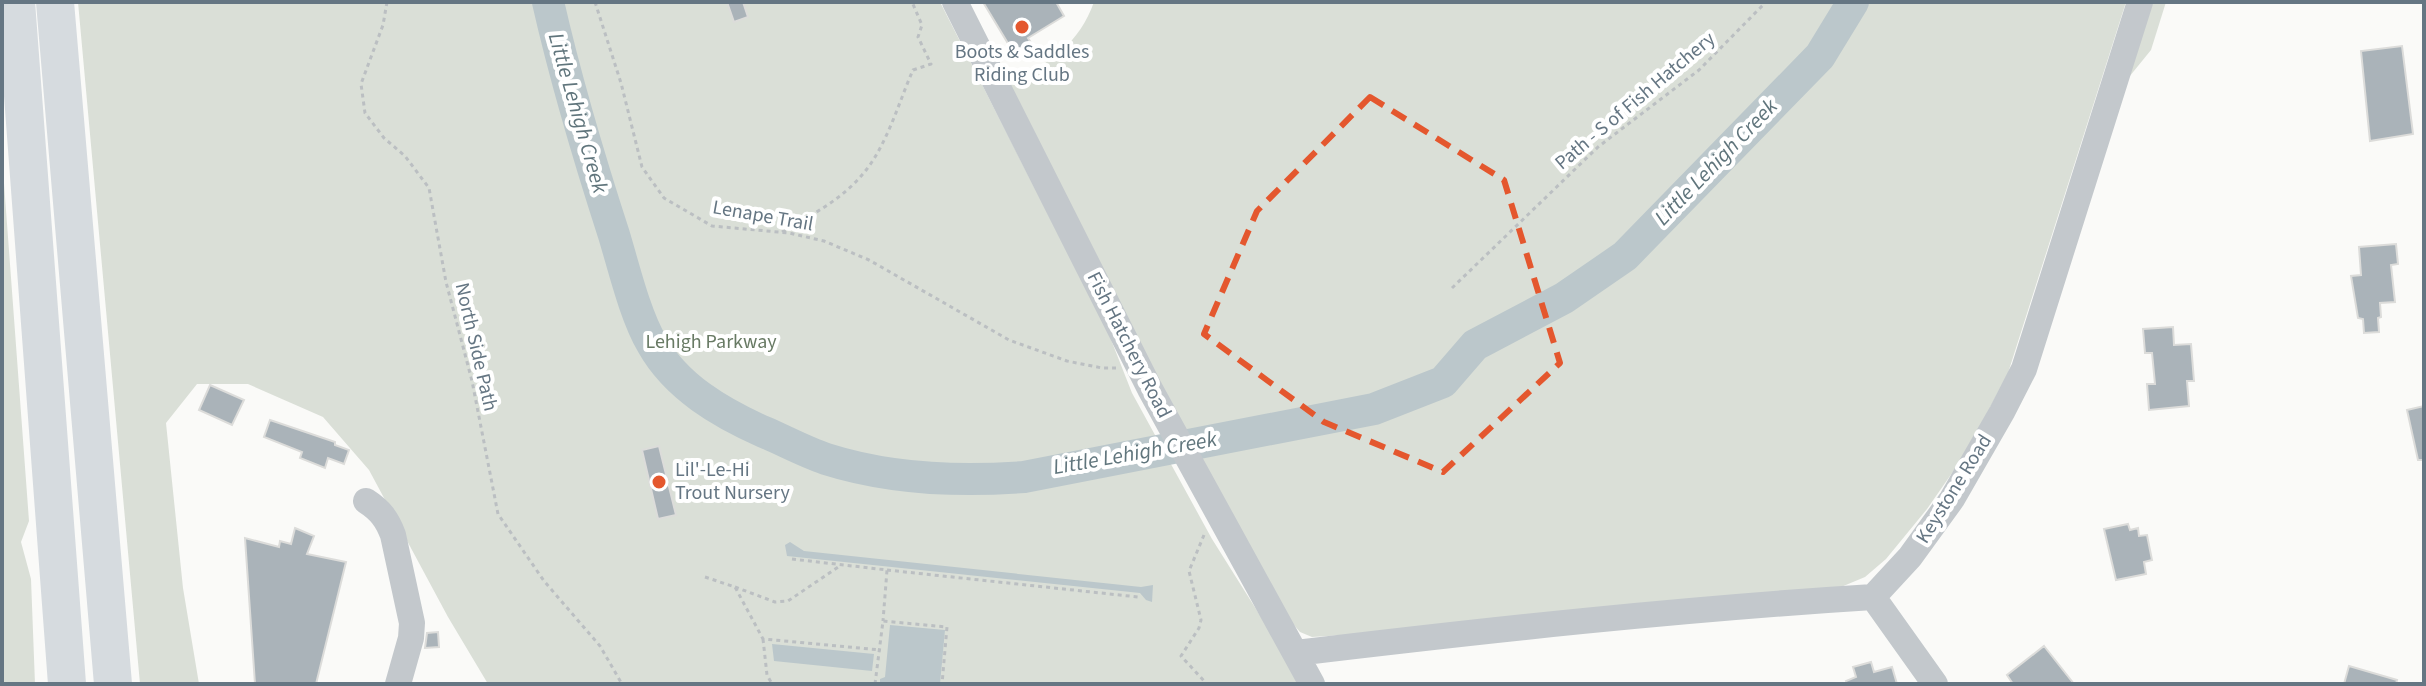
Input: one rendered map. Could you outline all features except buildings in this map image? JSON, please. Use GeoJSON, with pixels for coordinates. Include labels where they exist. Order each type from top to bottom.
{"type":"FeatureCollection","features":[{"type":"Feature","properties":{"kind":"highway"},"geometry":{"type":"LineString","coordinates":[[16,2],[67,684]]}},
{"type":"Feature","properties":{"kind":"highway"},"geometry":{"type":"LineString","coordinates":[[55,2],[113,684]]}},
{"type":"Feature","properties":{"kind":"street","name":"Fish Hatchery Road"},"geometry":{"type":"LineString","coordinates":[[955,2],[1145,378],[1312,684]]}},
{"type":"Feature","properties":{"kind":"street","name":"Keystone Road"},"geometry":{"type":"LineString","coordinates":[[1873,597],[1910,557],[1952,499],[2024,369],[2140,2]]}},
{"type":"Feature","properties":{"kind":"street"},"geometry":{"type":"LineString","coordinates":[[366,501],[379,510],[388,522],[412,623],[398,684]]}},
{"type":"Feature","properties":{"kind":"street"},"geometry":{"type":"LineString","coordinates":[[1296,653],[1473,631],[1722,607],[1873,597],[1935,684]]}},
{"type":"Feature","properties":{"kind":"path","name":"North Side Path"},"geometry":{"type":"LineString","coordinates":[[387,2],[383,25],[361,84],[365,113],[384,138],[405,156],[429,188],[446,282],[472,381],[498,514],[544,581],[600,646],[622,684]]}},
{"type":"Feature","properties":{"kind":"path","name":"Lenape Trail"},"geometry":{"type":"LineString","coordinates":[[595,2],[621,83],[642,167],[664,198],[712,226],[782,232],[824,241],[869,260],[1009,340],[1067,361],[1145,378]]}},
{"type":"Feature","properties":{"kind":"path"},"geometry":{"type":"LineString","coordinates":[[782,232],[827,206],[862,176],[880,150],[913,70],[931,64],[918,37],[922,25],[912,2]]}},
{"type":"Feature","properties":{"kind":"path","name":"Path - S of Fish Hatchery"},"geometry":{"type":"LineString","coordinates":[[1452,288],[1598,147],[1699,70],[1766,2]]}},
{"type":"Feature","properties":{"kind":"path"},"geometry":{"type":"LineString","coordinates":[[1205,682],[1181,656],[1201,620],[1189,571],[1205,532],[1221,518]]}},
{"type":"Feature","properties":{"kind":"path"},"geometry":{"type":"LineString","coordinates":[[792,559],[1138,597]]}},
{"type":"Feature","properties":{"kind":"path"},"geometry":{"type":"LineString","coordinates":[[705,577],[775,602],[788,601],[842,565]]}},
{"type":"Feature","properties":{"kind":"path"},"geometry":{"type":"LineString","coordinates":[[875,684],[881,650],[887,570]]}},
{"type":"Feature","properties":{"kind":"path"},"geometry":{"type":"LineString","coordinates":[[735,587],[763,639],[767,675],[772,684]]}},
{"type":"Feature","properties":{"kind":"path"},"geometry":{"type":"LineString","coordinates":[[883,621],[947,627],[942,684]]}},
{"type":"Feature","properties":{"kind":"path"},"geometry":{"type":"LineString","coordinates":[[763,639],[881,650]]}},
{"type":"Feature","properties":{"kind":"highlighted area"},"geometry":{"type":"Polygon","coordinates":[[[1370,97],[1504,180],[1560,363],[1443,472],[1324,422],[1204,334],[1257,211],[1370,97]]]}},
{"type":"Feature","properties":{"kind":"green space","name":"Lehigh Parkway"},"geometry":{"type":"Polygon","coordinates":[[[78,2],[940,2],[1108,332],[1132,393],[1212,539],[1303,684],[488,684],[369,470],[323,417],[248,384],[197,384],[166,423],[183,588],[199,684],[140,684],[78,2]]]}},
{"type":"Feature","properties":{"kind":"green space"},"geometry":{"type":"Polygon","coordinates":[[[1094,2],[2126,2],[2008,373],[1968,450],[1927,509],[1886,559],[1865,577],[1841,587],[1406,631],[1312,637],[1300,632],[1287,617],[1108,292],[1009,84],[1037,69],[1071,42],[1094,2]]]}},
{"type":"Feature","properties":{"kind":"green space"},"geometry":{"type":"Polygon","coordinates":[[[2150,2],[2166,2],[2151,50],[2125,82],[2150,2]]]}},
{"type":"Feature","properties":{"kind":"green space"},"geometry":{"type":"Polygon","coordinates":[[[2,156],[29,521],[21,542],[31,579],[35,684],[2,684],[2,156]]]}},
{"type":"Feature","properties":{"kind":"shaded area"},"geometry":{"type":"Polygon","coordinates":[[[790,542],[804,551],[1141,587],[1153,585],[1152,602],[1140,593],[787,556],[785,545],[790,542]]]}},
{"type":"Feature","properties":{"kind":"shaded area"},"geometry":{"type":"Polygon","coordinates":[[[890,625],[945,630],[940,684],[880,684],[880,679],[885,677],[890,625]]]}},
{"type":"Feature","properties":{"kind":"shaded area"},"geometry":{"type":"Polygon","coordinates":[[[772,644],[874,654],[872,671],[774,661],[772,644]]]}},
{"type":"Feature","properties":{"kind":"waterway","name":"Little Lehigh Creek"},"geometry":{"type":"LineString","coordinates":[[548,2],[578,119],[635,305],[652,344],[674,373],[701,397],[732,416],[826,459],[899,475],[974,479],[1024,477],[1374,409],[1443,382],[1475,345],[1564,298],[1625,256],[1820,56],[1853,2]]}},
{"type":"Feature","properties":{"kind":"place","name":"Boots & Saddles Riding Club"},"geometry":{"type":"Point","coordinates":[1022,27]}},
{"type":"Feature","properties":{"kind":"place","name":"Lil'-Le-Hi Trout Nursery"},"geometry":{"type":"Point","coordinates":[659,482]}}]}
